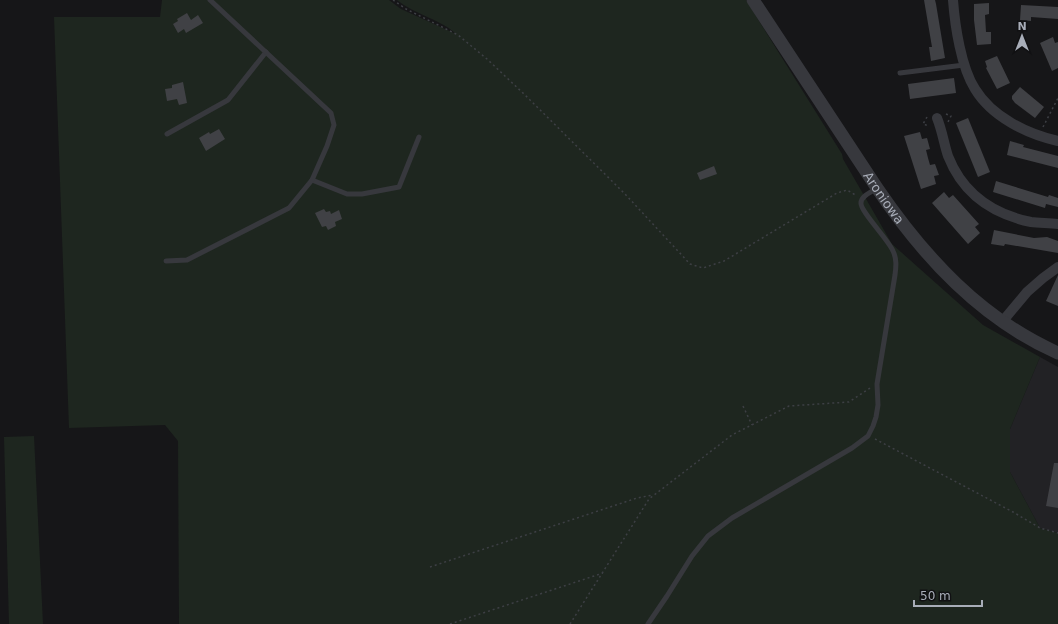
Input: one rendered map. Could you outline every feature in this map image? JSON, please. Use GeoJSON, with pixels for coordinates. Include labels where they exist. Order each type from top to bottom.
{"type":"FeatureCollection","features":[{"type":"Feature","properties":{"kind":"street","name":"Aroniowa"},"geometry":{"type":"LineString","coordinates":[[753,0],[906,230],[933,261],[969,296],[1002,322],[1027,339],[1058,353]]}},
{"type":"Feature","properties":{"kind":"street"},"geometry":{"type":"LineString","coordinates":[[953,0],[964,65],[974,88],[987,104],[1011,122],[1038,135],[1058,141]]}},
{"type":"Feature","properties":{"kind":"street"},"geometry":{"type":"LineString","coordinates":[[938,115],[948,156],[963,183],[977,198],[998,212],[1016,218],[1032,222],[1058,224]]}},
{"type":"Feature","properties":{"kind":"street"},"geometry":{"type":"LineString","coordinates":[[1002,322],[1027,292],[1058,267]]}},
{"type":"Feature","properties":{"kind":"lane"},"geometry":{"type":"LineString","coordinates":[[166,261],[187,260],[289,208],[312,180],[328,146],[334,125],[331,113],[210,0]]}},
{"type":"Feature","properties":{"kind":"lane"},"geometry":{"type":"LineString","coordinates":[[167,134],[228,100],[266,52]]}},
{"type":"Feature","properties":{"kind":"lane"},"geometry":{"type":"LineString","coordinates":[[900,73],[964,65]]}},
{"type":"Feature","properties":{"kind":"lane"},"geometry":{"type":"LineString","coordinates":[[312,180],[347,194],[362,194],[399,187],[419,137]]}},
{"type":"Feature","properties":{"kind":"lane"},"geometry":{"type":"LineString","coordinates":[[648,624],[692,556],[708,536],[732,518],[852,448],[868,436],[873,426],[878,405],[877,384],[896,262],[889,244],[864,213],[860,202],[862,198],[877,188]]}},
{"type":"Feature","properties":{"kind":"path"},"geometry":{"type":"LineString","coordinates":[[393,0],[411,12],[458,35],[487,59],[625,194],[690,264],[703,268],[724,261],[837,193],[847,190],[862,198]]}},
{"type":"Feature","properties":{"kind":"path"},"geometry":{"type":"LineString","coordinates":[[1038,135],[1058,98]]}},
{"type":"Feature","properties":{"kind":"path"},"geometry":{"type":"LineString","coordinates":[[929,126],[923,124],[938,115],[951,116],[946,127]]}},
{"type":"Feature","properties":{"kind":"path"},"geometry":{"type":"LineString","coordinates":[[570,624],[649,500],[655,495],[732,435],[789,406],[849,402],[877,384]]}},
{"type":"Feature","properties":{"kind":"path"},"geometry":{"type":"LineString","coordinates":[[744,406],[752,425]]}},
{"type":"Feature","properties":{"kind":"path"},"geometry":{"type":"LineString","coordinates":[[868,436],[1013,512],[1040,528],[1058,533]]}},
{"type":"Feature","properties":{"kind":"path"},"geometry":{"type":"LineString","coordinates":[[430,567],[637,498],[655,495]]}},
{"type":"Feature","properties":{"kind":"path"},"geometry":{"type":"LineString","coordinates":[[450,624],[603,573]]}},
{"type":"Feature","properties":{"kind":"shaded area"},"geometry":{"type":"Polygon","coordinates":[[[162,0],[389,0],[401,9],[456,34],[451,29],[397,0],[746,0],[842,154],[843,159],[892,244],[983,325],[1040,357],[1010,429],[1010,472],[1040,528],[1058,533],[1058,624],[179,624],[178,441],[165,425],[69,428],[54,17],[160,17],[162,0]]]}},
{"type":"Feature","properties":{"kind":"shaded area"},"geometry":{"type":"Polygon","coordinates":[[[1040,357],[1058,367],[1058,533],[1040,528],[1010,472],[1010,429],[1040,357]]]}},
{"type":"Feature","properties":{"kind":"shaded area"},"geometry":{"type":"Polygon","coordinates":[[[34,436],[43,624],[9,624],[4,437],[34,436]]]}},
{"type":"Feature","properties":{"kind":"building"},"geometry":{"type":"Polygon","coordinates":[[[924,0],[935,0],[945,58],[931,61],[929,47],[932,47],[924,0]]]}},
{"type":"Feature","properties":{"kind":"building"},"geometry":{"type":"Polygon","coordinates":[[[989,3],[989,14],[985,15],[986,32],[991,32],[991,44],[977,45],[974,4],[989,3]]]}},
{"type":"Feature","properties":{"kind":"building"},"geometry":{"type":"Polygon","coordinates":[[[1021,5],[1058,7],[1058,19],[1031,17],[1031,21],[1020,20],[1021,5]]]}},
{"type":"Feature","properties":{"kind":"building"},"geometry":{"type":"Polygon","coordinates":[[[187,13],[191,20],[198,15],[203,23],[186,33],[184,29],[178,33],[173,24],[178,21],[177,19],[187,13]]]}},
{"type":"Feature","properties":{"kind":"building"},"geometry":{"type":"Polygon","coordinates":[[[1053,37],[1055,43],[1058,42],[1058,68],[1052,71],[1040,43],[1053,37]]]}},
{"type":"Feature","properties":{"kind":"building"},"geometry":{"type":"Polygon","coordinates":[[[997,56],[1010,83],[997,89],[986,68],[985,61],[997,56]]]}},
{"type":"Feature","properties":{"kind":"building"},"geometry":{"type":"Polygon","coordinates":[[[954,78],[956,93],[910,99],[908,84],[954,78]]]}},
{"type":"Feature","properties":{"kind":"building"},"geometry":{"type":"Polygon","coordinates":[[[183,82],[187,103],[179,105],[177,99],[167,101],[165,89],[172,88],[172,85],[183,82]]]}},
{"type":"Feature","properties":{"kind":"building"},"geometry":{"type":"Polygon","coordinates":[[[1020,87],[1044,107],[1035,118],[1012,99],[1012,96],[1020,87]]]}},
{"type":"Feature","properties":{"kind":"building"},"geometry":{"type":"Polygon","coordinates":[[[968,118],[990,172],[978,177],[956,123],[968,118]]]}},
{"type":"Feature","properties":{"kind":"building"},"geometry":{"type":"Polygon","coordinates":[[[219,129],[225,139],[206,151],[199,138],[209,132],[210,134],[219,129]]]}},
{"type":"Feature","properties":{"kind":"building"},"geometry":{"type":"Polygon","coordinates":[[[920,132],[922,139],[927,138],[930,149],[926,150],[930,165],[935,164],[939,175],[934,176],[936,184],[921,189],[904,136],[920,132]]]}},
{"type":"Feature","properties":{"kind":"building"},"geometry":{"type":"Polygon","coordinates":[[[1010,141],[1024,145],[1023,147],[1058,156],[1058,168],[1007,155],[1010,141]]]}},
{"type":"Feature","properties":{"kind":"building"},"geometry":{"type":"Polygon","coordinates":[[[714,166],[717,174],[700,180],[697,173],[714,166]]]}},
{"type":"Feature","properties":{"kind":"building"},"geometry":{"type":"Polygon","coordinates":[[[996,181],[1048,197],[1049,195],[1058,198],[1058,207],[1046,204],[1045,208],[993,192],[996,181]]]}},
{"type":"Feature","properties":{"kind":"building"},"geometry":{"type":"Polygon","coordinates":[[[944,192],[949,198],[953,195],[979,224],[975,227],[980,233],[968,244],[932,203],[944,192]]]}},
{"type":"Feature","properties":{"kind":"building"},"geometry":{"type":"Polygon","coordinates":[[[324,209],[326,212],[330,211],[331,214],[339,210],[342,219],[335,222],[336,226],[328,230],[326,226],[322,227],[315,213],[324,209]]]}},
{"type":"Feature","properties":{"kind":"building"},"geometry":{"type":"Polygon","coordinates":[[[994,230],[1034,238],[1047,237],[1058,241],[1058,253],[1005,244],[1004,246],[991,244],[994,230]]]}},
{"type":"Feature","properties":{"kind":"building"},"geometry":{"type":"Polygon","coordinates":[[[1058,275],[1058,306],[1046,301],[1058,275]]]}},
{"type":"Feature","properties":{"kind":"building"},"geometry":{"type":"Polygon","coordinates":[[[1054,463],[1058,463],[1058,508],[1046,506],[1054,463]]]}}]}
